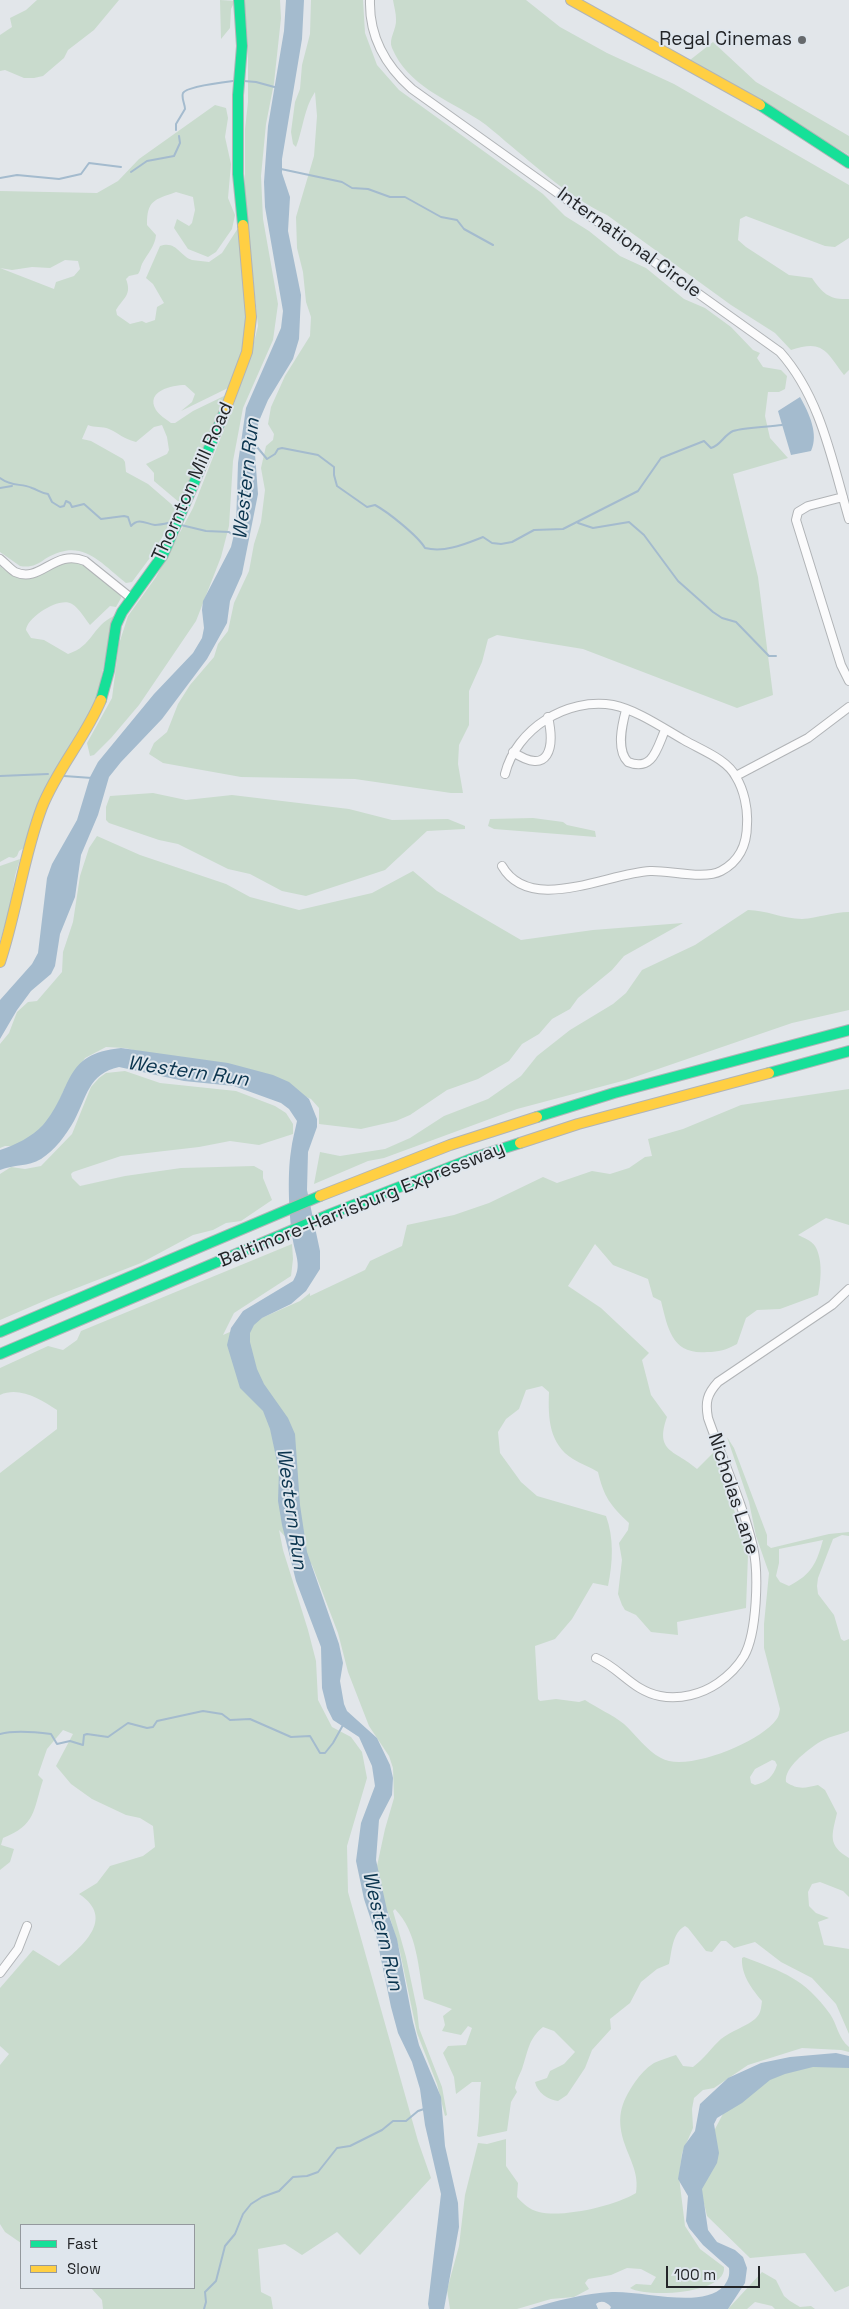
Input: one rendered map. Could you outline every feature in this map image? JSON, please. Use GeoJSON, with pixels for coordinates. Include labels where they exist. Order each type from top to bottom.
{"type":"FeatureCollection","features":[{"type":"Feature","properties":{"kind":"main road","name":"Thornton Mill Road"},"geometry":{"type":"LineString","coordinates":[[0,962],[8,938],[32,836],[43,805],[56,779],[91,724],[102,697],[109,671],[116,625],[122,612],[152,573],[171,538],[236,385],[250,338],[249,289],[238,174],[238,95],[242,46],[239,0]]}},
{"type":"Feature","properties":{"kind":"main road"},"geometry":{"type":"LineString","coordinates":[[572,0],[668,55],[753,100],[849,163]]}},
{"type":"Feature","properties":{"kind":"main road","name":"Baltimore-Harrisburg Expressway"},"geometry":{"type":"LineString","coordinates":[[0,1332],[327,1193],[413,1159],[524,1120],[614,1093],[849,1030]]}},
{"type":"Feature","properties":{"kind":"main road","name":"Baltimore-Harrisburg Expressway"},"geometry":{"type":"LineString","coordinates":[[0,1354],[421,1177],[536,1137],[849,1051]]}},
{"type":"Feature","properties":{"kind":"street","name":"International Circle"},"geometry":{"type":"LineString","coordinates":[[370,0],[374,30],[383,54],[396,74],[412,89],[780,352],[801,379],[812,401],[849,518]]}},
{"type":"Feature","properties":{"kind":"street"},"geometry":{"type":"LineString","coordinates":[[842,497],[808,506],[798,512],[796,520],[841,665],[849,681]]}},
{"type":"Feature","properties":{"kind":"street"},"geometry":{"type":"LineString","coordinates":[[0,559],[16,572],[25,574],[40,571],[65,558],[78,558],[85,561],[132,598]]}},
{"type":"Feature","properties":{"kind":"street"},"geometry":{"type":"LineString","coordinates":[[502,866],[508,877],[518,883],[549,890],[575,888],[627,874],[651,871],[700,874],[719,872],[736,860],[745,843],[747,809],[736,776],[729,767],[665,730],[613,705],[594,704],[576,707],[548,717],[521,740],[513,752],[505,774]]}},
{"type":"Feature","properties":{"kind":"street"},"geometry":{"type":"LineString","coordinates":[[736,776],[808,738],[849,707]]}},
{"type":"Feature","properties":{"kind":"street"},"geometry":{"type":"LineString","coordinates":[[626,710],[622,726],[622,752],[628,762],[642,765],[648,763],[665,730]]}},
{"type":"Feature","properties":{"kind":"street"},"geometry":{"type":"LineString","coordinates":[[513,752],[526,761],[536,762],[546,757],[550,750],[551,740],[548,717]]}},
{"type":"Feature","properties":{"kind":"street","name":"Nicholas Lane"},"geometry":{"type":"LineString","coordinates":[[596,1658],[605,1662],[631,1684],[644,1691],[661,1696],[678,1697],[695,1694],[711,1688],[724,1679],[745,1654],[753,1624],[754,1549],[708,1418],[707,1397],[718,1382],[832,1305],[849,1289]]}},
{"type":"Feature","properties":{"kind":"street"},"geometry":{"type":"LineString","coordinates":[[0,1972],[18,1949],[27,1926]]}},
{"type":"Feature","properties":{"kind":"green space"},"geometry":{"type":"Polygon","coordinates":[[[37,0],[119,0],[94,30],[68,50],[64,58],[43,76],[24,78],[5,70],[0,71],[0,35],[12,27],[10,18],[26,10],[37,0]]]}},
{"type":"Feature","properties":{"kind":"green space"},"geometry":{"type":"Polygon","coordinates":[[[220,0],[235,1],[231,9],[230,28],[221,39],[220,0]]]}},
{"type":"Feature","properties":{"kind":"green space"},"geometry":{"type":"Polygon","coordinates":[[[244,0],[280,0],[281,18],[274,83],[266,124],[261,176],[263,219],[278,304],[273,340],[243,408],[233,461],[229,526],[221,557],[196,621],[139,705],[111,738],[94,755],[90,756],[87,743],[112,698],[119,644],[128,616],[156,577],[193,508],[234,404],[258,326],[245,199],[248,43],[244,0]]]}},
{"type":"Feature","properties":{"kind":"green space"},"geometry":{"type":"Polygon","coordinates":[[[311,0],[363,0],[365,33],[377,65],[399,90],[543,194],[565,216],[589,231],[620,256],[646,268],[684,299],[705,308],[731,327],[753,350],[760,353],[757,358],[763,367],[781,370],[787,376],[785,389],[779,392],[768,392],[765,416],[770,438],[788,458],[733,474],[758,577],[773,695],[737,708],[583,649],[497,635],[488,639],[482,662],[469,691],[469,725],[459,745],[458,764],[463,793],[451,793],[355,779],[241,777],[163,763],[149,754],[154,743],[167,732],[178,704],[190,685],[214,657],[218,644],[228,631],[234,603],[249,571],[254,544],[261,522],[265,490],[261,468],[266,446],[273,440],[274,434],[268,424],[271,407],[285,376],[310,336],[311,317],[306,302],[303,272],[297,248],[296,217],[314,156],[317,116],[315,92],[308,105],[296,147],[293,144],[291,132],[295,102],[300,89],[302,65],[310,34],[311,0]]]}},
{"type":"Feature","properties":{"kind":"green space"},"geometry":{"type":"Polygon","coordinates":[[[393,0],[526,0],[560,27],[607,53],[674,84],[849,185],[849,238],[835,247],[825,246],[746,216],[740,219],[738,240],[789,275],[812,278],[827,295],[849,299],[849,370],[844,375],[823,349],[810,346],[791,350],[775,333],[731,305],[607,215],[567,191],[482,122],[418,82],[399,61],[391,45],[396,23],[393,0]]]}},
{"type":"Feature","properties":{"kind":"green space"},"geometry":{"type":"Polygon","coordinates":[[[713,42],[756,82],[849,136],[849,155],[690,60],[713,42]]]}},
{"type":"Feature","properties":{"kind":"green space"},"geometry":{"type":"Polygon","coordinates":[[[215,105],[226,108],[228,118],[225,137],[231,164],[228,198],[235,215],[232,229],[216,252],[208,257],[188,249],[174,228],[177,219],[189,226],[192,223],[195,210],[193,197],[176,192],[153,202],[148,210],[147,225],[156,235],[154,243],[138,274],[129,276],[126,279],[128,292],[116,310],[117,315],[130,324],[142,321],[146,323],[155,320],[157,307],[164,303],[153,284],[146,278],[160,246],[170,245],[192,260],[209,262],[222,253],[240,225],[247,328],[237,374],[230,387],[181,411],[192,402],[195,394],[185,385],[173,386],[162,390],[154,398],[157,412],[171,423],[175,423],[193,411],[224,396],[224,404],[180,503],[154,481],[154,473],[146,464],[167,454],[169,450],[167,437],[162,425],[154,427],[136,442],[109,429],[88,425],[82,439],[91,441],[123,459],[126,472],[148,484],[177,509],[155,551],[132,582],[126,583],[98,560],[80,551],[69,550],[58,553],[27,567],[20,566],[0,552],[0,268],[0,191],[97,193],[118,181],[139,159],[215,105]],[[65,260],[50,268],[32,267],[12,270],[0,268],[54,289],[56,282],[74,276],[80,269],[78,261],[65,260]]]}},
{"type":"Feature","properties":{"kind":"green space"},"geometry":{"type":"Polygon","coordinates":[[[69,561],[83,563],[120,592],[121,598],[116,607],[110,606],[90,625],[72,604],[67,602],[52,605],[32,619],[26,630],[31,638],[44,640],[68,654],[83,646],[101,625],[114,616],[101,678],[105,679],[98,701],[24,848],[14,858],[9,857],[0,862],[0,566],[19,577],[27,578],[69,561]]]}},
{"type":"Feature","properties":{"kind":"green space"},"geometry":{"type":"Polygon","coordinates":[[[153,793],[186,800],[232,795],[349,809],[392,820],[448,819],[465,826],[465,829],[427,831],[385,870],[306,896],[282,891],[250,874],[228,869],[178,844],[159,840],[109,823],[106,820],[106,807],[110,796],[153,793]]]}},
{"type":"Feature","properties":{"kind":"green space"},"geometry":{"type":"Polygon","coordinates":[[[533,818],[563,822],[567,825],[595,831],[596,837],[494,829],[488,826],[490,819],[533,818]]]}},
{"type":"Feature","properties":{"kind":"green space"},"geometry":{"type":"Polygon","coordinates":[[[97,836],[140,855],[226,884],[250,897],[299,910],[372,893],[413,871],[437,891],[521,940],[593,930],[683,923],[624,956],[612,970],[578,998],[570,1009],[552,1019],[539,1034],[522,1044],[509,1061],[478,1079],[447,1090],[410,1115],[396,1121],[361,1129],[319,1124],[319,1108],[311,1099],[270,1082],[125,1048],[106,1047],[85,1058],[64,1090],[51,1119],[22,1146],[5,1146],[0,1148],[0,1044],[9,1033],[17,1012],[28,1002],[37,1001],[62,972],[63,952],[73,922],[80,876],[89,848],[97,836]]]}},
{"type":"Feature","properties":{"kind":"green space"},"geometry":{"type":"Polygon","coordinates":[[[20,859],[10,907],[0,941],[0,866],[20,859]]]}},
{"type":"Feature","properties":{"kind":"green space"},"geometry":{"type":"Polygon","coordinates":[[[748,910],[802,919],[849,912],[849,1010],[792,1023],[626,1080],[517,1109],[384,1158],[368,1161],[314,1184],[320,1152],[340,1156],[385,1149],[410,1138],[444,1116],[488,1099],[521,1076],[537,1056],[570,1030],[613,1004],[626,993],[642,970],[695,945],[748,910]]]}},
{"type":"Feature","properties":{"kind":"green space"},"geometry":{"type":"Polygon","coordinates":[[[125,1071],[160,1083],[236,1091],[275,1106],[286,1113],[293,1124],[293,1134],[259,1145],[230,1141],[199,1147],[121,1156],[73,1172],[71,1174],[72,1178],[80,1186],[125,1176],[181,1168],[254,1166],[263,1171],[263,1178],[272,1200],[241,1221],[226,1223],[213,1230],[193,1235],[141,1263],[0,1320],[0,1174],[11,1167],[25,1169],[41,1166],[72,1134],[91,1087],[106,1073],[125,1071]]]}},
{"type":"Feature","properties":{"kind":"green space"},"geometry":{"type":"Polygon","coordinates":[[[849,1089],[849,1225],[826,1218],[798,1235],[812,1242],[818,1251],[821,1270],[818,1295],[780,1309],[757,1310],[746,1318],[737,1344],[726,1349],[711,1352],[695,1352],[679,1345],[669,1330],[661,1301],[653,1297],[648,1279],[613,1265],[595,1244],[568,1286],[601,1308],[649,1353],[642,1360],[651,1395],[667,1417],[663,1438],[669,1449],[697,1469],[714,1452],[748,1555],[746,1608],[677,1622],[678,1635],[651,1632],[636,1615],[625,1610],[618,1594],[622,1560],[619,1543],[628,1530],[629,1523],[609,1500],[598,1472],[573,1459],[559,1446],[550,1421],[549,1392],[542,1386],[526,1390],[519,1409],[506,1419],[498,1432],[500,1453],[521,1482],[537,1496],[606,1516],[609,1524],[612,1559],[608,1586],[593,1583],[572,1619],[555,1639],[535,1646],[538,1699],[540,1701],[556,1699],[579,1702],[585,1700],[624,1724],[656,1755],[672,1762],[704,1758],[722,1753],[755,1737],[777,1719],[780,1709],[764,1648],[764,1624],[769,1573],[756,1536],[749,1502],[727,1437],[734,1448],[767,1535],[767,1545],[771,1548],[829,1534],[849,1532],[849,1536],[842,1535],[833,1539],[818,1578],[817,1586],[818,1594],[834,1615],[841,1639],[844,1641],[849,1639],[849,1731],[825,1739],[808,1750],[792,1765],[786,1776],[786,1782],[802,1788],[818,1785],[825,1790],[837,1813],[833,1833],[834,1844],[837,1849],[849,1858],[849,1897],[843,1891],[820,1882],[812,1884],[808,1892],[809,1906],[816,1913],[829,1918],[818,1922],[824,1945],[849,1949],[849,2034],[836,2004],[812,1978],[781,1962],[755,1942],[734,1948],[726,1941],[721,1941],[712,1952],[706,1951],[685,1926],[677,1933],[669,1964],[657,1969],[641,1982],[630,2003],[610,2019],[611,2029],[592,2050],[585,2068],[567,2095],[558,2101],[554,2100],[544,2095],[536,2086],[535,2082],[547,2078],[550,2071],[564,2064],[575,2052],[554,2031],[543,2027],[534,2036],[527,2051],[515,2088],[517,2092],[511,2102],[507,2131],[479,2137],[477,2136],[481,2082],[472,2082],[456,2094],[454,2077],[443,2053],[448,2046],[466,2045],[472,2028],[468,2026],[461,2035],[442,2031],[445,2025],[443,2016],[452,2009],[424,1999],[413,1940],[403,1918],[395,1909],[393,1911],[406,1957],[419,2028],[442,2087],[447,2115],[445,2116],[437,2084],[417,2033],[400,1952],[389,1914],[382,1904],[377,1866],[394,1798],[393,1768],[389,1756],[369,1726],[348,1672],[338,1633],[312,1565],[279,1530],[283,1550],[316,1661],[318,1700],[332,1727],[351,1737],[362,1752],[367,1778],[347,1846],[348,1892],[418,2141],[431,2178],[360,2255],[337,2232],[302,2255],[285,2244],[258,2249],[261,2292],[271,2297],[273,2309],[103,2309],[102,2300],[92,2289],[195,2289],[195,2224],[20,2224],[20,2242],[5,2232],[0,2224],[0,2065],[9,2054],[0,2046],[0,1988],[33,1950],[59,1966],[77,1950],[91,1932],[95,1923],[95,1913],[90,1903],[79,1894],[97,1883],[110,1866],[143,1856],[155,1847],[153,1826],[140,1818],[126,1815],[92,1799],[71,1784],[56,1766],[73,1734],[63,1730],[47,1749],[38,1775],[43,1780],[32,1816],[22,1828],[3,1838],[1,1845],[14,1849],[10,1862],[0,1870],[0,1473],[57,1429],[57,1410],[37,1398],[23,1393],[15,1392],[0,1395],[0,1368],[48,1346],[63,1350],[77,1340],[81,1331],[292,1244],[291,1276],[234,1313],[223,1335],[300,1301],[310,1293],[310,1296],[365,1270],[370,1261],[402,1246],[407,1225],[454,1215],[489,1203],[543,1177],[557,1183],[592,1171],[610,1174],[629,1168],[645,1157],[652,1156],[648,1139],[683,1129],[741,1105],[849,1089]],[[823,1540],[779,1549],[779,1563],[776,1576],[780,1582],[789,1586],[797,1582],[812,1568],[823,1540]],[[772,1760],[755,1769],[750,1777],[751,1783],[755,1785],[766,1781],[774,1773],[777,1765],[772,1760]]]}},
{"type":"Feature","properties":{"kind":"green space"},"geometry":{"type":"Polygon","coordinates":[[[744,1957],[781,1972],[802,1984],[811,1992],[830,2014],[842,2039],[849,2047],[849,2052],[802,2048],[748,2065],[714,2088],[703,2090],[694,2098],[692,2109],[693,2128],[682,2153],[679,2177],[685,2226],[700,2249],[724,2267],[722,2276],[713,2283],[700,2288],[668,2293],[652,2293],[630,2288],[636,2284],[651,2285],[656,2277],[641,2269],[627,2268],[611,2275],[588,2279],[585,2283],[589,2289],[574,2297],[551,2299],[517,2309],[450,2309],[447,2290],[459,2246],[465,2195],[478,2143],[487,2144],[506,2139],[506,2166],[518,2183],[517,2197],[526,2206],[536,2211],[561,2213],[588,2210],[627,2198],[636,2193],[635,2174],[622,2136],[620,2119],[626,2097],[639,2077],[654,2063],[676,2055],[683,2066],[693,2067],[721,2039],[752,2022],[757,2017],[762,2001],[745,1976],[742,1964],[742,1958],[744,1957]]]}},
{"type":"Feature","properties":{"kind":"green space"},"geometry":{"type":"Polygon","coordinates":[[[804,2057],[849,2068],[849,2286],[835,2292],[805,2253],[750,2258],[707,2216],[695,2167],[735,2091],[804,2057]]]}},
{"type":"Feature","properties":{"kind":"green space"},"geometry":{"type":"Polygon","coordinates":[[[762,2272],[776,2280],[784,2296],[790,2301],[800,2307],[811,2306],[815,2309],[775,2309],[772,2306],[755,2302],[747,2309],[728,2309],[762,2272]]]}},
{"type":"Feature","properties":{"kind":"water","name":"Western Run"},"geometry":{"type":"Polygon","coordinates":[[[286,0],[304,0],[302,39],[282,159],[282,173],[290,197],[288,231],[301,295],[299,339],[293,359],[268,400],[259,421],[254,441],[258,494],[242,574],[230,601],[227,623],[207,659],[162,719],[109,777],[98,815],[81,855],[75,897],[60,934],[55,966],[51,974],[31,991],[0,1039],[0,1000],[32,964],[38,953],[47,878],[52,864],[77,820],[90,777],[98,762],[154,694],[193,653],[202,638],[204,628],[203,601],[231,547],[236,526],[238,463],[246,408],[281,328],[283,311],[265,207],[264,182],[268,126],[284,31],[286,0]]]}},
{"type":"Feature","properties":{"kind":"water"},"geometry":{"type":"Polygon","coordinates":[[[800,397],[812,424],[814,438],[811,451],[791,455],[778,411],[800,397]]]}},
{"type":"Feature","properties":{"kind":"water","name":"Western Run"},"geometry":{"type":"Polygon","coordinates":[[[121,1048],[228,1063],[273,1075],[289,1082],[309,1099],[317,1119],[317,1127],[308,1152],[307,1190],[320,1251],[320,1269],[306,1291],[291,1304],[262,1318],[254,1325],[250,1333],[250,1342],[257,1369],[264,1384],[288,1418],[295,1434],[300,1505],[307,1552],[339,1644],[343,1663],[340,1681],[344,1704],[347,1711],[377,1738],[390,1765],[393,1778],[392,1795],[379,1820],[376,1860],[387,1910],[397,1939],[419,2045],[441,2097],[445,2146],[458,2203],[459,2227],[444,2309],[429,2309],[428,2304],[441,2194],[425,2125],[420,2089],[412,2062],[398,2033],[376,1935],[364,1899],[356,1861],[361,1823],[375,1786],[372,1766],[359,1737],[333,1720],[327,1708],[322,1688],[321,1647],[296,1581],[282,1525],[278,1501],[279,1471],[270,1429],[263,1411],[240,1388],[227,1345],[231,1328],[243,1311],[293,1281],[296,1276],[298,1261],[293,1241],[289,1184],[291,1147],[297,1121],[289,1109],[281,1103],[234,1086],[184,1081],[119,1067],[109,1070],[95,1081],[71,1126],[51,1151],[36,1162],[0,1170],[0,1150],[23,1140],[43,1125],[53,1112],[71,1075],[78,1066],[88,1058],[102,1052],[121,1048]]]}},
{"type":"Feature","properties":{"kind":"water"},"geometry":{"type":"Polygon","coordinates":[[[836,2053],[849,2056],[849,2068],[813,2067],[770,2080],[742,2103],[717,2118],[714,2124],[719,2153],[717,2163],[702,2189],[708,2230],[717,2242],[735,2250],[743,2257],[747,2268],[745,2283],[728,2309],[610,2309],[609,2305],[602,2302],[596,2304],[598,2309],[529,2309],[570,2298],[612,2292],[688,2298],[714,2293],[724,2286],[728,2278],[729,2268],[703,2245],[689,2228],[686,2221],[688,2196],[678,2179],[684,2146],[695,2131],[700,2104],[728,2078],[761,2063],[790,2057],[836,2053]]]}},
{"type":"Feature","properties":{"kind":"waterway"},"geometry":{"type":"LineString","coordinates":[[176,130],[176,124],[185,109],[183,93],[198,87],[233,81]]}},
{"type":"Feature","properties":{"kind":"waterway"},"geometry":{"type":"LineString","coordinates":[[244,81],[278,88]]}},
{"type":"Feature","properties":{"kind":"waterway"},"geometry":{"type":"LineString","coordinates":[[131,172],[147,161],[174,156],[180,143],[179,136]]}},
{"type":"Feature","properties":{"kind":"waterway"},"geometry":{"type":"LineString","coordinates":[[0,178],[17,175],[59,179],[81,174],[89,163],[121,167]]}},
{"type":"Feature","properties":{"kind":"waterway"},"geometry":{"type":"LineString","coordinates":[[281,169],[342,182],[352,188],[368,189],[390,197],[405,197],[441,217],[457,220],[464,229],[493,245]]}},
{"type":"Feature","properties":{"kind":"waterway","name":"Western Run"},"geometry":{"type":"LineString","coordinates":[[252,449],[257,447],[267,459],[275,454],[278,449],[282,448],[318,455],[334,467],[337,486],[367,507],[375,505],[387,513],[410,531],[425,548],[447,549],[483,537],[492,543],[501,544],[512,542],[534,530],[563,529],[638,491],[661,458],[704,441],[711,448],[714,447],[733,431],[782,425]]}},
{"type":"Feature","properties":{"kind":"waterway"},"geometry":{"type":"LineString","coordinates":[[0,478],[9,483],[48,494],[52,502],[60,507],[64,506],[66,501],[72,507],[84,504],[101,519],[124,516],[128,517],[131,526],[140,521],[155,525],[173,522]]}},
{"type":"Feature","properties":{"kind":"waterway"},"geometry":{"type":"LineString","coordinates":[[0,488],[12,486]]}},
{"type":"Feature","properties":{"kind":"waterway"},"geometry":{"type":"LineString","coordinates":[[578,523],[593,528],[629,522],[644,535],[678,581],[713,612],[722,618],[736,622],[769,656],[776,656]]}},
{"type":"Feature","properties":{"kind":"waterway","name":"Western Run"},"geometry":{"type":"LineString","coordinates":[[181,525],[206,531],[229,532],[234,536]]}},
{"type":"Feature","properties":{"kind":"waterway"},"geometry":{"type":"LineString","coordinates":[[0,776],[48,774]]}},
{"type":"Feature","properties":{"kind":"waterway"},"geometry":{"type":"LineString","coordinates":[[64,776],[92,778]]}},
{"type":"Feature","properties":{"kind":"waterway"},"geometry":{"type":"LineString","coordinates":[[0,1734],[19,1732],[51,1734],[57,1744],[70,1741],[83,1745],[84,1735],[87,1734],[108,1737],[128,1723],[147,1728],[153,1727],[157,1721],[203,1711],[222,1714],[230,1720],[250,1719],[291,1737],[310,1736],[320,1753],[325,1753],[343,1725]]}},
{"type":"Feature","properties":{"kind":"waterway"},"geometry":{"type":"LineString","coordinates":[[204,2309],[206,2302],[205,2292],[216,2281],[225,2246],[235,2234],[243,2214],[251,2204],[262,2197],[279,2191],[293,2177],[307,2176],[318,2172],[337,2148],[350,2146],[382,2130],[393,2121],[406,2121],[418,2111],[424,2109]]}},
{"type":"Feature","properties":{"kind":"traffic: fast"},"geometry":{"type":"LineString","coordinates":[[239,0],[242,46],[238,95],[238,174],[243,225]]}},
{"type":"Feature","properties":{"kind":"traffic: fast"},"geometry":{"type":"LineString","coordinates":[[760,105],[849,163]]}},
{"type":"Feature","properties":{"kind":"traffic: fast"},"geometry":{"type":"LineString","coordinates":[[101,700],[109,671],[116,625],[122,612],[163,555],[225,411]]}},
{"type":"Feature","properties":{"kind":"traffic: fast"},"geometry":{"type":"LineString","coordinates":[[537,1117],[614,1093],[849,1030]]}},
{"type":"Feature","properties":{"kind":"traffic: fast"},"geometry":{"type":"LineString","coordinates":[[769,1073],[849,1051]]}},
{"type":"Feature","properties":{"kind":"traffic: fast"},"geometry":{"type":"LineString","coordinates":[[0,1354],[328,1215],[476,1157],[520,1143]]}},
{"type":"Feature","properties":{"kind":"traffic: fast"},"geometry":{"type":"LineString","coordinates":[[0,1332],[320,1196]]}},
{"type":"Feature","properties":{"kind":"traffic: slow"},"geometry":{"type":"LineString","coordinates":[[571,0],[760,105]]}},
{"type":"Feature","properties":{"kind":"traffic: slow"},"geometry":{"type":"LineString","coordinates":[[225,411],[247,352],[251,317],[243,225]]}},
{"type":"Feature","properties":{"kind":"traffic: slow"},"geometry":{"type":"LineString","coordinates":[[0,962],[35,826],[42,807],[55,780],[101,700]]}},
{"type":"Feature","properties":{"kind":"traffic: slow"},"geometry":{"type":"LineString","coordinates":[[520,1143],[578,1124],[769,1073]]}},
{"type":"Feature","properties":{"kind":"traffic: slow"},"geometry":{"type":"LineString","coordinates":[[320,1196],[450,1145],[537,1117]]}},
{"type":"Feature","properties":{"kind":"place","name":"Regal Cinemas"},"geometry":{"type":"Point","coordinates":[802,40]}}]}
